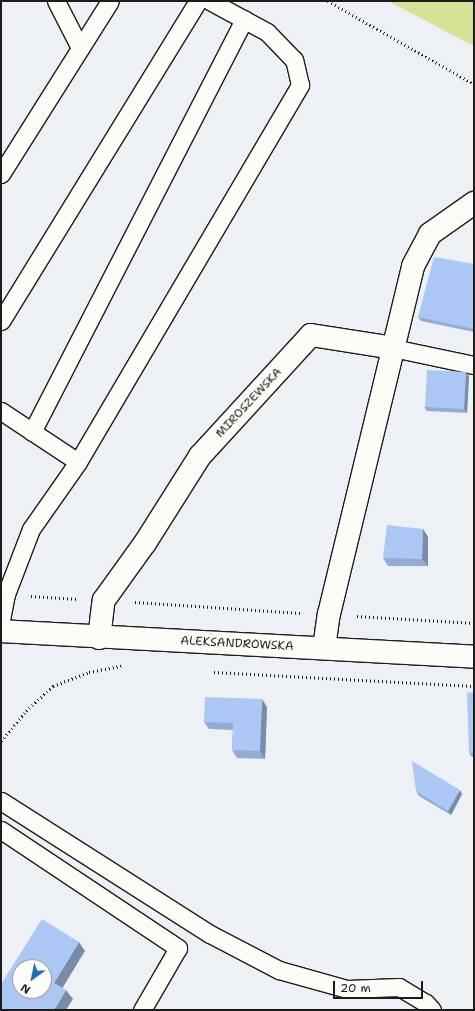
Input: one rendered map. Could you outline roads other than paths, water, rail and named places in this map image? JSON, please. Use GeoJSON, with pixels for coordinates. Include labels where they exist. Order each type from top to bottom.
{"type":"FeatureCollection","features":[{"type":"Feature","properties":{"kind":"street"},"geometry":{"type":"LineString","coordinates":[[324,648],[329,614],[413,266],[420,250],[430,234],[474,203]]}},
{"type":"Feature","properties":{"kind":"street","name":"MIROSZEWSKA"},"geometry":{"type":"LineString","coordinates":[[99,638],[104,600],[145,543],[200,456],[311,335],[393,348]]}},
{"type":"Feature","properties":{"kind":"street","name":"ALEKSANDROWSKA"},"geometry":{"type":"LineString","coordinates":[[1,631],[99,638],[324,648],[474,657]]}},
{"type":"Feature","properties":{"kind":"lane"},"geometry":{"type":"LineString","coordinates":[[56,1],[80,48]]}},
{"type":"Feature","properties":{"kind":"lane"},"geometry":{"type":"LineString","coordinates":[[1,174],[110,1]]}},
{"type":"Feature","properties":{"kind":"lane"},"geometry":{"type":"LineString","coordinates":[[1,321],[198,1]]}},
{"type":"Feature","properties":{"kind":"lane"},"geometry":{"type":"LineString","coordinates":[[1,620],[6,594],[31,529],[78,462],[300,85],[294,60],[267,32],[210,1]]}},
{"type":"Feature","properties":{"kind":"lane"},"geometry":{"type":"LineString","coordinates":[[32,432],[244,19]]}},
{"type":"Feature","properties":{"kind":"lane"},"geometry":{"type":"LineString","coordinates":[[393,348],[474,365]]}},
{"type":"Feature","properties":{"kind":"lane"},"geometry":{"type":"LineString","coordinates":[[1,411],[78,462]]}},
{"type":"Feature","properties":{"kind":"lane"},"geometry":{"type":"LineString","coordinates":[[1,801],[210,934],[279,970],[346,989],[399,987],[426,1003],[432,1010]]}},
{"type":"Feature","properties":{"kind":"lane"},"geometry":{"type":"LineString","coordinates":[[1,830],[178,948],[142,1010]]}}]}
